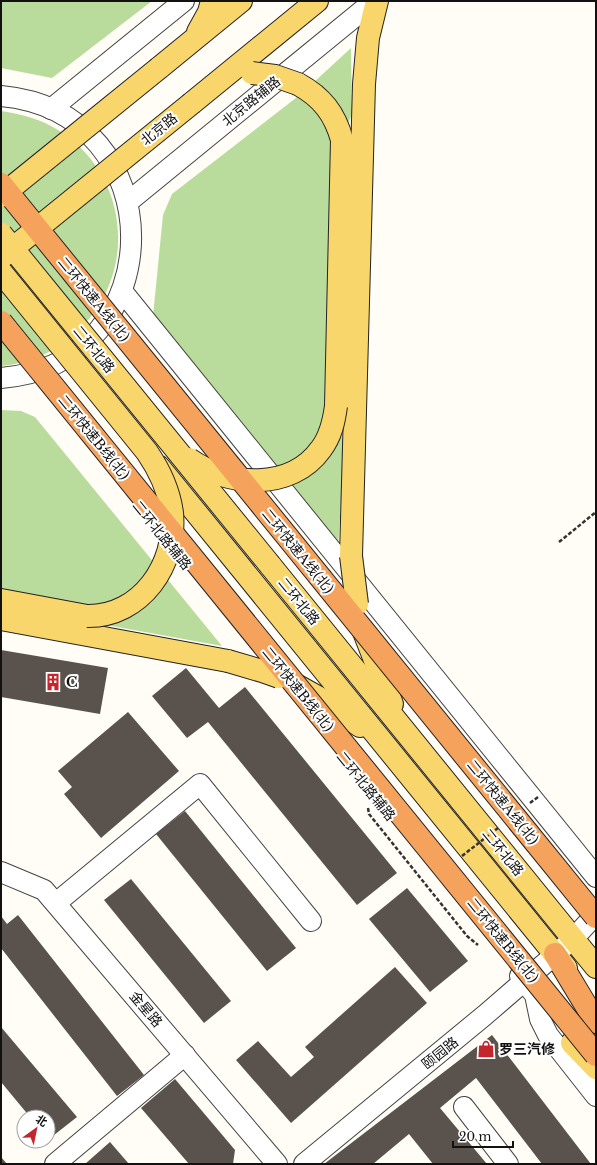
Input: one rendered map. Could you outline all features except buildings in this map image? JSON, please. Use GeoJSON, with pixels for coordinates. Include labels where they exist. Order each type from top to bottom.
{"type":"FeatureCollection","features":[{"type":"Feature","properties":{"kind":"highway","name":"二环快速A线(北)"},"geometry":{"type":"LineString","coordinates":[[1,184],[596,916]]}},
{"type":"Feature","properties":{"kind":"highway","name":"二环快速B线(北)"},"geometry":{"type":"LineString","coordinates":[[1,322],[596,1055]]}},
{"type":"Feature","properties":{"kind":"highway"},"geometry":{"type":"LineString","coordinates":[[498,796],[596,902]]}},
{"type":"Feature","properties":{"kind":"highway"},"geometry":{"type":"LineString","coordinates":[[510,949],[596,1046]]}},
{"type":"Feature","properties":{"kind":"highway"},"geometry":{"type":"LineString","coordinates":[[555,954],[596,1022]]}},
{"type":"Feature","properties":{"kind":"main road"},"geometry":{"type":"LineString","coordinates":[[182,49],[202,26],[212,1]]}},
{"type":"Feature","properties":{"kind":"main road"},"geometry":{"type":"LineString","coordinates":[[1,196],[241,1]]}},
{"type":"Feature","properties":{"kind":"main road","name":"北京路"},"geometry":{"type":"LineString","coordinates":[[1,258],[317,1]]}},
{"type":"Feature","properties":{"kind":"main road"},"geometry":{"type":"LineString","coordinates":[[376,1],[368,38],[364,84],[352,556],[353,579],[357,604],[365,636],[382,681],[408,736]]}},
{"type":"Feature","properties":{"kind":"main road"},"geometry":{"type":"LineString","coordinates":[[166,437],[191,460],[219,475],[248,481],[276,478],[302,468],[321,449],[333,422],[336,406],[342,140],[339,127],[327,106],[318,97],[298,84],[275,76],[252,73],[230,77],[213,86]]}},
{"type":"Feature","properties":{"kind":"main road","name":"二环北路"},"geometry":{"type":"LineString","coordinates":[[1,234],[596,967]]}},
{"type":"Feature","properties":{"kind":"main road","name":"二环北路"},"geometry":{"type":"LineString","coordinates":[[1,272],[596,1005]]}},
{"type":"Feature","properties":{"kind":"main road"},"geometry":{"type":"LineString","coordinates":[[1,600],[87,616],[111,614],[134,602],[152,584],[166,559],[172,530],[169,499],[157,467],[147,452]]}},
{"type":"Feature","properties":{"kind":"main road"},"geometry":{"type":"LineString","coordinates":[[1,620],[228,661],[262,671],[279,677],[336,708],[389,750]]}},
{"type":"Feature","properties":{"kind":"main road"},"geometry":{"type":"LineString","coordinates":[[530,988],[574,1045],[596,1068]]}},
{"type":"Feature","properties":{"kind":"street"},"geometry":{"type":"LineString","coordinates":[[51,109],[184,1]]}},
{"type":"Feature","properties":{"kind":"street","name":"北京路辅路"},"geometry":{"type":"LineString","coordinates":[[128,202],[376,1]]}},
{"type":"Feature","properties":{"kind":"street"},"geometry":{"type":"LineString","coordinates":[[1,96],[30,101],[51,109],[75,122],[91,137],[105,153],[116,171],[128,202],[133,233],[132,255],[122,291],[110,314],[97,332],[64,359],[30,373],[1,378]]}},
{"type":"Feature","properties":{"kind":"street"},"geometry":{"type":"LineString","coordinates":[[122,291],[596,877]]}},
{"type":"Feature","properties":{"kind":"street","name":"二环北路辅路"},"geometry":{"type":"LineString","coordinates":[[30,373],[530,988],[540,1019],[548,1035],[596,1096]]}},
{"type":"Feature","properties":{"kind":"street"},"geometry":{"type":"LineString","coordinates":[[56,903],[200,784],[311,921]]}},
{"type":"Feature","properties":{"kind":"street"},"geometry":{"type":"LineString","coordinates":[[577,853],[584,859],[596,864]]}},
{"type":"Feature","properties":{"kind":"street","name":"金星路"},"geometry":{"type":"LineString","coordinates":[[1,872],[44,890],[277,1164]]}},
{"type":"Feature","properties":{"kind":"street"},"geometry":{"type":"LineString","coordinates":[[573,939],[596,916]]}},
{"type":"Feature","properties":{"kind":"street"},"geometry":{"type":"LineString","coordinates":[[573,939],[596,924]]}},
{"type":"Feature","properties":{"kind":"street","name":"颐园路"},"geometry":{"type":"LineString","coordinates":[[304,1164],[486,1015],[530,988],[555,954],[573,939]]}},
{"type":"Feature","properties":{"kind":"street"},"geometry":{"type":"LineString","coordinates":[[55,1164],[184,1055]]}},
{"type":"Feature","properties":{"kind":"street"},"geometry":{"type":"LineString","coordinates":[[464,1107],[508,1164]]}},
{"type":"Feature","properties":{"kind":"path"},"geometry":{"type":"LineString","coordinates":[[559,542],[595,514]]}},
{"type":"Feature","properties":{"kind":"path"},"geometry":{"type":"LineString","coordinates":[[526,806],[538,797]]}},
{"type":"Feature","properties":{"kind":"path"},"geometry":{"type":"LineString","coordinates":[[369,814],[467,936]]}},
{"type":"Feature","properties":{"kind":"path"},"geometry":{"type":"LineString","coordinates":[[457,860],[501,826]]}},
{"type":"Feature","properties":{"kind":"path"},"geometry":{"type":"LineString","coordinates":[[426,885],[432,880]]}},
{"type":"Feature","properties":{"kind":"green space"},"geometry":{"type":"Polygon","coordinates":[[[1,1],[152,1],[52,78],[1,68],[1,1]]]}},
{"type":"Feature","properties":{"kind":"green space"},"geometry":{"type":"Polygon","coordinates":[[[351,48],[352,114],[336,152],[331,412],[345,443],[338,547],[153,316],[163,215],[172,194],[301,94],[351,48]]]}},
{"type":"Feature","properties":{"kind":"green space"},"geometry":{"type":"Polygon","coordinates":[[[1,111],[23,115],[45,123],[58,130],[83,150],[101,174],[113,201],[118,229],[117,258],[108,287],[94,313],[72,336],[57,348],[30,360],[1,366],[1,111]]]}},
{"type":"Feature","properties":{"kind":"green space"},"geometry":{"type":"Polygon","coordinates":[[[1,410],[21,411],[35,417],[222,646],[1,606],[1,410]]]}},
{"type":"Feature","properties":{"kind":"place","name":"C"},"geometry":{"type":"Point","coordinates":[53,682]}},
{"type":"Feature","properties":{"kind":"place","name":"罗三汽修"},"geometry":{"type":"Point","coordinates":[486,1049]}}]}
